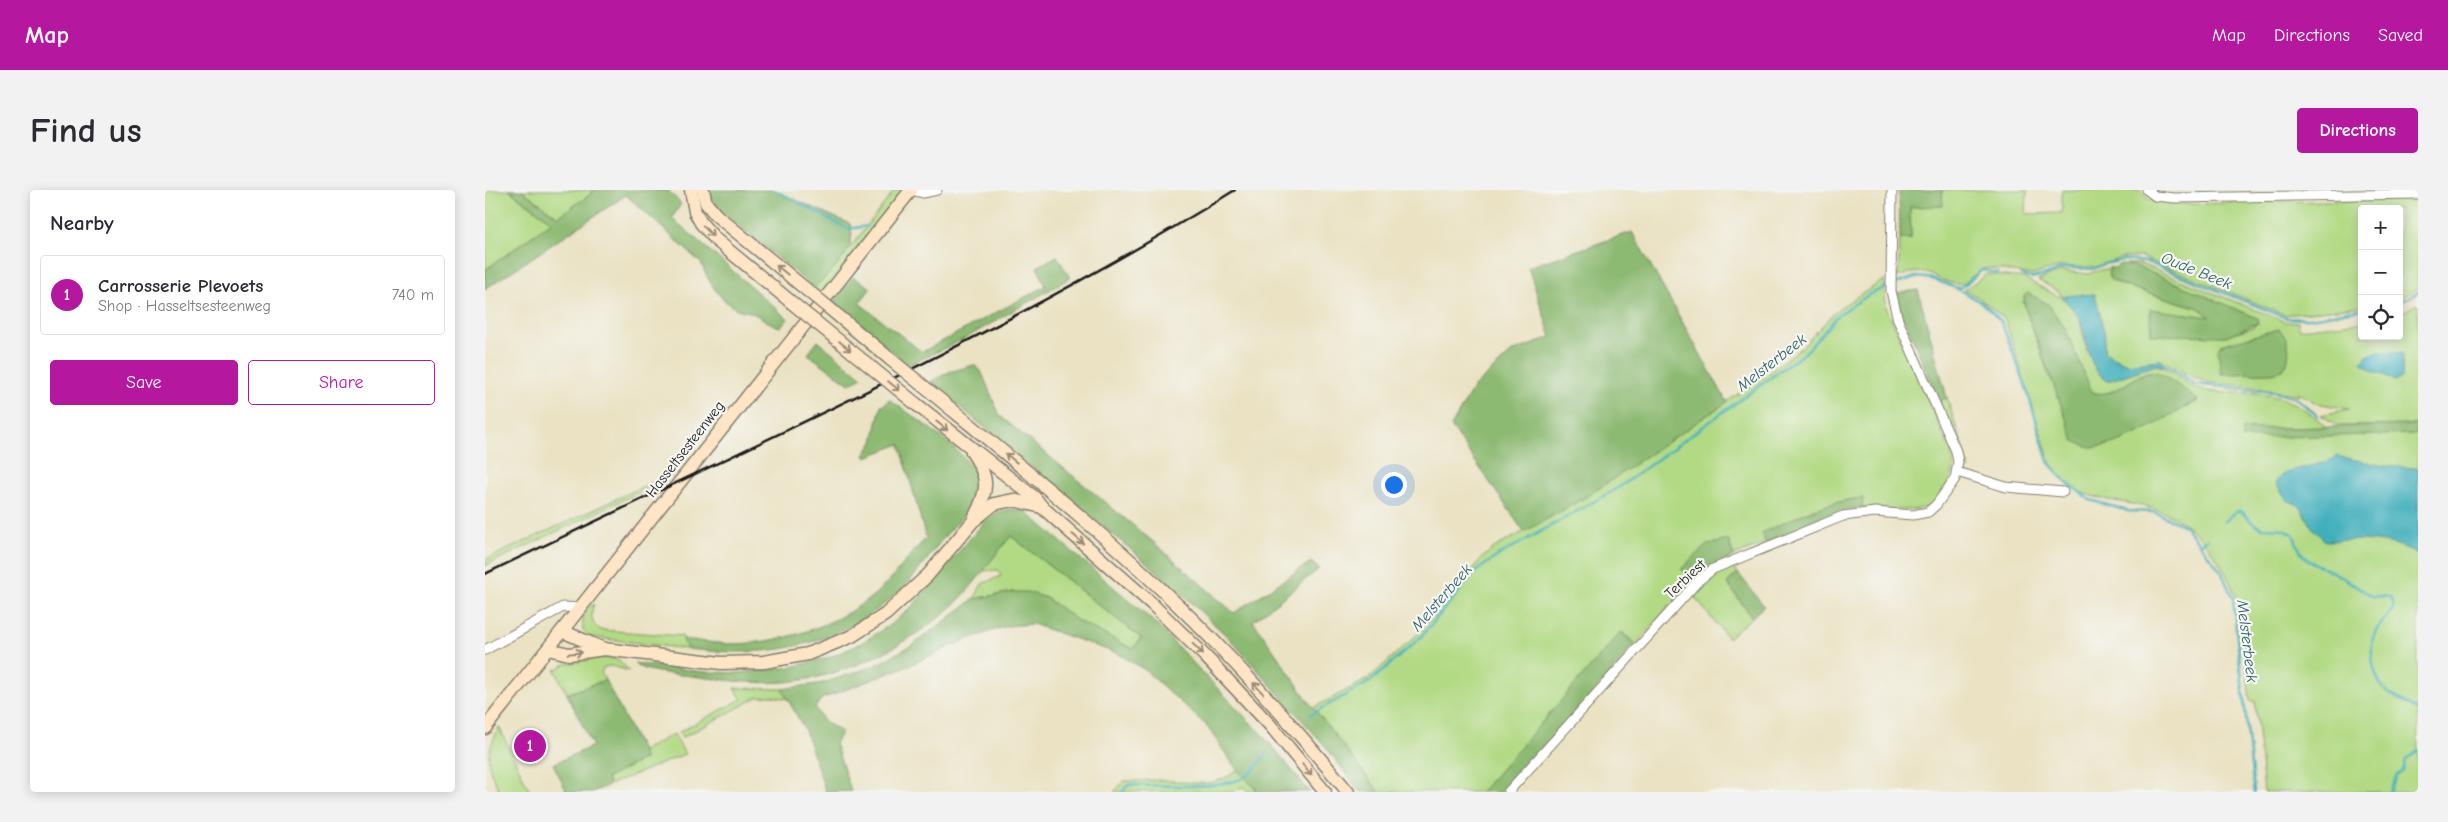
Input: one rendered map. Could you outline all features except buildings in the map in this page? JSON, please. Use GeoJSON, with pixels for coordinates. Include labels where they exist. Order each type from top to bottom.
{"type":"FeatureCollection","features":[{"type":"Feature","properties":{"kind":"main road"},"geometry":{"type":"LineString","coordinates":[[691,190],[695,212],[701,223],[742,262],[968,447],[1035,498],[1042,507],[1152,604],[1270,726],[1325,792]]}},
{"type":"Feature","properties":{"kind":"main road"},"geometry":{"type":"LineString","coordinates":[[703,190],[707,203],[716,215],[1039,481],[1134,564],[1227,654],[1294,728],[1348,792]]}},
{"type":"Feature","properties":{"kind":"main road","name":"Hasseltsesteenweg"},"geometry":{"type":"LineString","coordinates":[[485,728],[582,608],[911,190]]}},
{"type":"Feature","properties":{"kind":"main road"},"geometry":{"type":"LineString","coordinates":[[968,447],[983,470],[986,487],[985,497],[973,521]]}},
{"type":"Feature","properties":{"kind":"main road"},"geometry":{"type":"LineString","coordinates":[[548,649],[569,654],[604,649],[703,661],[742,663],[785,659],[831,646],[869,627],[902,602],[928,575],[973,521],[994,504],[1003,501],[1022,501],[1042,507]]}},
{"type":"Feature","properties":{"kind":"main road"},"geometry":{"type":"LineString","coordinates":[[562,631],[604,649]]}},
{"type":"Feature","properties":{"kind":"street"},"geometry":{"type":"LineString","coordinates":[[911,190],[923,193],[937,190]]}},
{"type":"Feature","properties":{"kind":"street"},"geometry":{"type":"LineString","coordinates":[[1892,190],[1891,292],[1898,320],[1956,451],[1957,472],[2006,487],[2063,492]]}},
{"type":"Feature","properties":{"kind":"street"},"geometry":{"type":"LineString","coordinates":[[2147,190],[2155,196],[2175,198],[2418,194]]}},
{"type":"Feature","properties":{"kind":"street","name":"Terbiest"},"geometry":{"type":"LineString","coordinates":[[1509,792],[1681,600],[1699,581],[1713,570],[1843,516],[1875,512],[1913,515],[1928,512],[1951,486],[1957,472]]}},
{"type":"Feature","properties":{"kind":"street"},"geometry":{"type":"LineString","coordinates":[[485,650],[563,608],[582,608]]}},
{"type":"Feature","properties":{"kind":"green space"},"geometry":{"type":"Polygon","coordinates":[[[488,190],[509,190],[552,222],[485,270],[485,195],[488,190]]]}},
{"type":"Feature","properties":{"kind":"green space"},"geometry":{"type":"Polygon","coordinates":[[[509,190],[522,190],[558,217],[591,194],[592,190],[668,190],[681,204],[672,218],[788,319],[780,327],[752,313],[737,309],[725,301],[707,277],[701,263],[626,195],[485,289],[485,270],[552,222],[509,190]]]}},
{"type":"Feature","properties":{"kind":"green space"},"geometry":{"type":"Polygon","coordinates":[[[522,190],[592,190],[591,194],[558,217],[522,190]]]}},
{"type":"Feature","properties":{"kind":"green space"},"geometry":{"type":"Polygon","coordinates":[[[709,190],[774,190],[850,224],[852,234],[847,251],[835,268],[814,288],[720,210],[712,200],[709,190]]]}},
{"type":"Feature","properties":{"kind":"green space"},"geometry":{"type":"Polygon","coordinates":[[[895,190],[904,190],[821,294],[814,288],[835,267],[895,190]]]}},
{"type":"Feature","properties":{"kind":"green space"},"geometry":{"type":"Polygon","coordinates":[[[1899,190],[1942,190],[1943,206],[1910,207],[1911,239],[1900,239],[1899,190]]]}},
{"type":"Feature","properties":{"kind":"green space"},"geometry":{"type":"Polygon","coordinates":[[[1942,190],[2027,190],[2026,214],[2062,213],[2062,190],[2142,190],[2147,199],[2180,204],[2418,199],[2418,288],[2403,297],[2403,205],[2358,205],[2358,306],[2286,315],[2141,257],[2121,258],[2095,267],[2059,267],[2032,275],[1989,268],[1982,269],[1962,284],[1919,272],[1898,277],[1900,239],[1911,239],[1910,207],[1942,206],[1942,190]]]}},
{"type":"Feature","properties":{"kind":"green space"},"geometry":{"type":"Polygon","coordinates":[[[1632,232],[1727,402],[1586,497],[1524,532],[1451,426],[1474,387],[1512,352],[1551,337],[1528,267],[1632,232]]]}},
{"type":"Feature","properties":{"kind":"green space"},"geometry":{"type":"Polygon","coordinates":[[[1057,256],[1070,278],[964,339],[909,365],[832,303],[853,277],[871,288],[859,303],[922,352],[1046,286],[1037,267],[1057,256]]]}},
{"type":"Feature","properties":{"kind":"green space"},"geometry":{"type":"Polygon","coordinates":[[[2121,264],[2138,267],[2257,318],[2258,323],[2226,336],[2151,335],[2150,309],[2210,317],[2199,308],[2122,285],[2110,279],[2108,271],[2121,264]]]}},
{"type":"Feature","properties":{"kind":"green space"},"geometry":{"type":"Polygon","coordinates":[[[2127,264],[2140,264],[2286,322],[2298,322],[2299,329],[2358,322],[2358,340],[2403,340],[2403,312],[2418,304],[2418,425],[2338,426],[2321,415],[2349,409],[2316,403],[2298,392],[2298,395],[2246,386],[2210,383],[2188,375],[2161,360],[2126,364],[2104,352],[2105,335],[2074,296],[2062,296],[2079,317],[2087,352],[2107,381],[2156,365],[2167,369],[2202,390],[2269,395],[2280,398],[2309,412],[2326,427],[2243,429],[2243,437],[2418,434],[2418,792],[2264,792],[2255,701],[2250,701],[2239,613],[2227,575],[2205,543],[2187,526],[2176,519],[2149,508],[2084,493],[2070,486],[2058,475],[2049,459],[2005,319],[1978,297],[1964,290],[1987,274],[2024,278],[2059,297],[2061,293],[2038,280],[2062,271],[2088,274],[2112,267],[2108,271],[2110,279],[2122,285],[2199,308],[2211,317],[2201,317],[2222,336],[2251,328],[2258,323],[2257,318],[2127,264]],[[2023,301],[2049,377],[2105,446],[2137,433],[2198,401],[2146,372],[2116,390],[2101,395],[2092,392],[2085,380],[2023,301]]]}},
{"type":"Feature","properties":{"kind":"green space"},"geometry":{"type":"Polygon","coordinates":[[[1884,280],[1886,307],[1951,452],[1952,474],[1934,503],[1920,509],[1890,509],[1862,507],[1863,498],[1813,509],[1763,533],[1766,543],[1734,556],[1728,540],[1724,542],[1636,645],[1622,632],[1481,792],[1379,792],[1313,708],[1368,679],[1420,632],[1481,559],[1494,548],[1586,497],[1763,377],[1801,348],[1839,308],[1884,280]]]}},
{"type":"Feature","properties":{"kind":"green space"},"geometry":{"type":"Polygon","coordinates":[[[1918,290],[1947,398],[1939,400],[1898,305],[1897,293],[1918,290]]]}},
{"type":"Feature","properties":{"kind":"green space"},"geometry":{"type":"Polygon","coordinates":[[[2028,293],[2048,304],[2065,328],[2092,392],[2101,394],[2110,392],[2142,374],[2156,372],[2198,400],[2146,429],[2117,442],[2092,447],[2074,441],[2025,307],[2024,296],[2028,293]]]}},
{"type":"Feature","properties":{"kind":"green space"},"geometry":{"type":"Polygon","coordinates":[[[2279,329],[2286,338],[2289,349],[2288,359],[2283,370],[2272,373],[2221,374],[2218,349],[2220,345],[2279,329]]]}},
{"type":"Feature","properties":{"kind":"green space"},"geometry":{"type":"Polygon","coordinates":[[[818,341],[862,377],[849,384],[808,354],[818,341]]]}},
{"type":"Feature","properties":{"kind":"green space"},"geometry":{"type":"Polygon","coordinates":[[[974,365],[981,371],[1000,416],[1151,540],[1234,613],[1311,562],[1319,569],[1253,621],[1310,703],[1379,792],[1360,792],[1326,747],[1229,638],[1159,573],[930,382],[949,372],[974,365]]]}},
{"type":"Feature","properties":{"kind":"green space"},"geometry":{"type":"Polygon","coordinates":[[[1947,398],[1970,469],[1968,470],[1964,468],[1939,400],[1947,398]]]}},
{"type":"Feature","properties":{"kind":"green space"},"geometry":{"type":"Polygon","coordinates":[[[889,399],[952,446],[972,467],[977,485],[972,501],[962,517],[904,587],[880,608],[855,624],[829,636],[803,644],[776,649],[748,652],[687,649],[683,639],[729,644],[748,643],[787,637],[824,625],[859,606],[874,595],[926,538],[900,444],[866,457],[865,454],[873,442],[881,405],[884,405],[889,399]]]}},
{"type":"Feature","properties":{"kind":"green space"},"geometry":{"type":"Polygon","coordinates":[[[2418,425],[2418,434],[2242,438],[2242,429],[2418,425]]]}},
{"type":"Feature","properties":{"kind":"green space"},"geometry":{"type":"Polygon","coordinates":[[[674,472],[675,475],[485,566],[485,560],[674,472]]]}},
{"type":"Feature","properties":{"kind":"green space"},"geometry":{"type":"Polygon","coordinates":[[[1863,498],[1862,507],[1840,511],[1766,543],[1762,533],[1787,521],[1836,502],[1863,498]]]}},
{"type":"Feature","properties":{"kind":"green space"},"geometry":{"type":"Polygon","coordinates":[[[1011,509],[1026,512],[1153,621],[1268,741],[1310,792],[1259,792],[1237,770],[1206,725],[1145,670],[1119,654],[1033,624],[1007,626],[965,640],[910,665],[821,699],[815,708],[825,722],[842,732],[835,743],[851,791],[826,792],[805,730],[782,689],[823,683],[874,666],[914,644],[974,599],[1013,592],[1028,592],[1046,598],[1078,621],[1133,649],[1141,638],[1011,536],[973,584],[947,611],[913,636],[894,647],[875,657],[835,672],[815,678],[794,681],[771,683],[747,682],[665,673],[646,669],[634,663],[704,672],[739,673],[792,667],[830,657],[858,645],[890,625],[911,608],[986,520],[999,512],[1011,509]]]}},
{"type":"Feature","properties":{"kind":"green space"},"geometry":{"type":"Polygon","coordinates":[[[1011,536],[1141,638],[1133,650],[1078,621],[1046,598],[1013,592],[974,599],[982,584],[1001,576],[998,570],[982,571],[1011,536]]]}},
{"type":"Feature","properties":{"kind":"green space"},"geometry":{"type":"Polygon","coordinates":[[[1728,540],[1734,556],[1694,580],[1681,569],[1707,545],[1728,540]]]}},
{"type":"Feature","properties":{"kind":"green space"},"geometry":{"type":"Polygon","coordinates":[[[1732,566],[1738,573],[1727,583],[1752,617],[1728,638],[1691,593],[1704,581],[1732,566]]]}},
{"type":"Feature","properties":{"kind":"green space"},"geometry":{"type":"Polygon","coordinates":[[[1738,573],[1764,606],[1752,617],[1727,583],[1738,573]]]}},
{"type":"Feature","properties":{"kind":"green space"},"geometry":{"type":"Polygon","coordinates":[[[594,604],[592,619],[601,630],[682,636],[687,649],[590,637],[583,630],[583,618],[587,609],[594,604]]]}},
{"type":"Feature","properties":{"kind":"green space"},"geometry":{"type":"Polygon","coordinates":[[[1621,632],[1636,645],[1503,792],[1481,792],[1621,632]]]}},
{"type":"Feature","properties":{"kind":"green space"},"geometry":{"type":"Polygon","coordinates":[[[598,658],[618,659],[629,671],[612,666],[604,667],[601,673],[605,680],[567,694],[555,670],[565,664],[598,658]]]}},
{"type":"Feature","properties":{"kind":"green space"},"geometry":{"type":"Polygon","coordinates":[[[605,680],[642,751],[644,759],[607,778],[609,785],[593,792],[567,792],[553,764],[593,746],[567,694],[605,680]]]}},
{"type":"Feature","properties":{"kind":"green space"},"geometry":{"type":"Polygon","coordinates":[[[734,688],[782,689],[788,699],[772,696],[758,697],[682,738],[679,732],[742,699],[734,688]]]}},
{"type":"Feature","properties":{"kind":"green space"},"geometry":{"type":"Polygon","coordinates":[[[499,727],[530,792],[500,792],[495,782],[489,766],[489,753],[499,727]]]}},
{"type":"Feature","properties":{"kind":"green space"},"geometry":{"type":"Polygon","coordinates":[[[674,734],[685,754],[609,785],[607,778],[644,759],[642,751],[674,734]]]}},
{"type":"Feature","properties":{"kind":"green space"},"geometry":{"type":"Polygon","coordinates":[[[1237,770],[1257,790],[1249,792],[1242,787],[1233,792],[1114,792],[1124,781],[1159,780],[1200,783],[1219,780],[1237,770]]]}},
{"type":"Feature","properties":{"kind":"water"},"geometry":{"type":"Polygon","coordinates":[[[2095,294],[2105,335],[2104,352],[2126,364],[2161,360],[2167,366],[2156,365],[2108,381],[2095,369],[2079,318],[2061,296],[2095,294]]]}},
{"type":"Feature","properties":{"kind":"water"},"geometry":{"type":"Polygon","coordinates":[[[2376,352],[2403,354],[2402,377],[2394,381],[2371,370],[2362,363],[2367,356],[2376,352]]]}},
{"type":"Feature","properties":{"kind":"water"},"geometry":{"type":"Polygon","coordinates":[[[2337,456],[2384,466],[2418,468],[2418,554],[2385,542],[2361,540],[2325,541],[2313,529],[2300,506],[2287,500],[2275,483],[2285,472],[2327,462],[2337,456]]]}},
{"type":"Feature","properties":{"kind":"waterway"},"geometry":{"type":"LineString","coordinates":[[775,190],[848,229],[867,226]]}},
{"type":"Feature","properties":{"kind":"waterway","name":"Oude Beek"},"geometry":{"type":"LineString","coordinates":[[2022,275],[2031,278],[2046,275],[2063,268],[2094,269],[2104,264],[2124,260],[2147,262],[2287,318],[2315,317],[2358,310]]}},
{"type":"Feature","properties":{"kind":"waterway","name":"Oude Beek"},"geometry":{"type":"LineString","coordinates":[[1956,288],[1962,287],[1982,270],[1998,273]]}},
{"type":"Feature","properties":{"kind":"waterway","name":"Melsterbeek"},"geometry":{"type":"LineString","coordinates":[[1894,284],[1916,277],[1933,279],[1956,288],[1981,302],[2001,321],[2027,390],[2048,462],[2066,482],[2090,500],[2128,511],[2154,512],[2185,526],[2221,571],[2233,599],[2254,792]]}},
{"type":"Feature","properties":{"kind":"waterway","name":"Melsterbeek"},"geometry":{"type":"LineString","coordinates":[[1310,715],[1371,681],[1420,638],[1475,572],[1499,555],[1618,488],[1806,352],[1838,315],[1870,294],[1889,286]]}},
{"type":"Feature","properties":{"kind":"waterway","name":"Oude Beek"},"geometry":{"type":"LineString","coordinates":[[2403,301],[2418,292]]}},
{"type":"Feature","properties":{"kind":"waterway"},"geometry":{"type":"LineString","coordinates":[[2167,366],[2195,384],[2274,392],[2296,398],[2318,416]]}},
{"type":"Feature","properties":{"kind":"waterway"},"geometry":{"type":"LineString","coordinates":[[2224,522],[2237,511],[2241,511],[2254,524],[2263,528],[2284,529],[2293,534],[2301,553],[2309,561],[2335,573],[2372,596],[2391,597],[2393,608],[2375,633],[2373,639],[2374,669],[2383,688],[2418,711]]}},
{"type":"Feature","properties":{"kind":"waterway"},"geometry":{"type":"LineString","coordinates":[[2200,544],[2207,539]]}},
{"type":"Feature","properties":{"kind":"waterway"},"geometry":{"type":"LineString","coordinates":[[2390,792],[2396,776],[2403,771],[2406,760],[2418,751]]}},
{"type":"Feature","properties":{"kind":"waterway","name":"Melsterbeek"},"geometry":{"type":"LineString","coordinates":[[1122,792],[1128,785],[1206,786],[1235,781],[1250,774],[1267,753]]}},
{"type":"Feature","properties":{"kind":"railway"},"geometry":{"type":"LineString","coordinates":[[485,574],[770,438],[959,345],[1053,296],[1235,190]]}},
{"type":"Feature","properties":{"kind":"place","name":"Carrosserie Plevoets"},"geometry":{"type":"Point","coordinates":[530,746]}}]}
